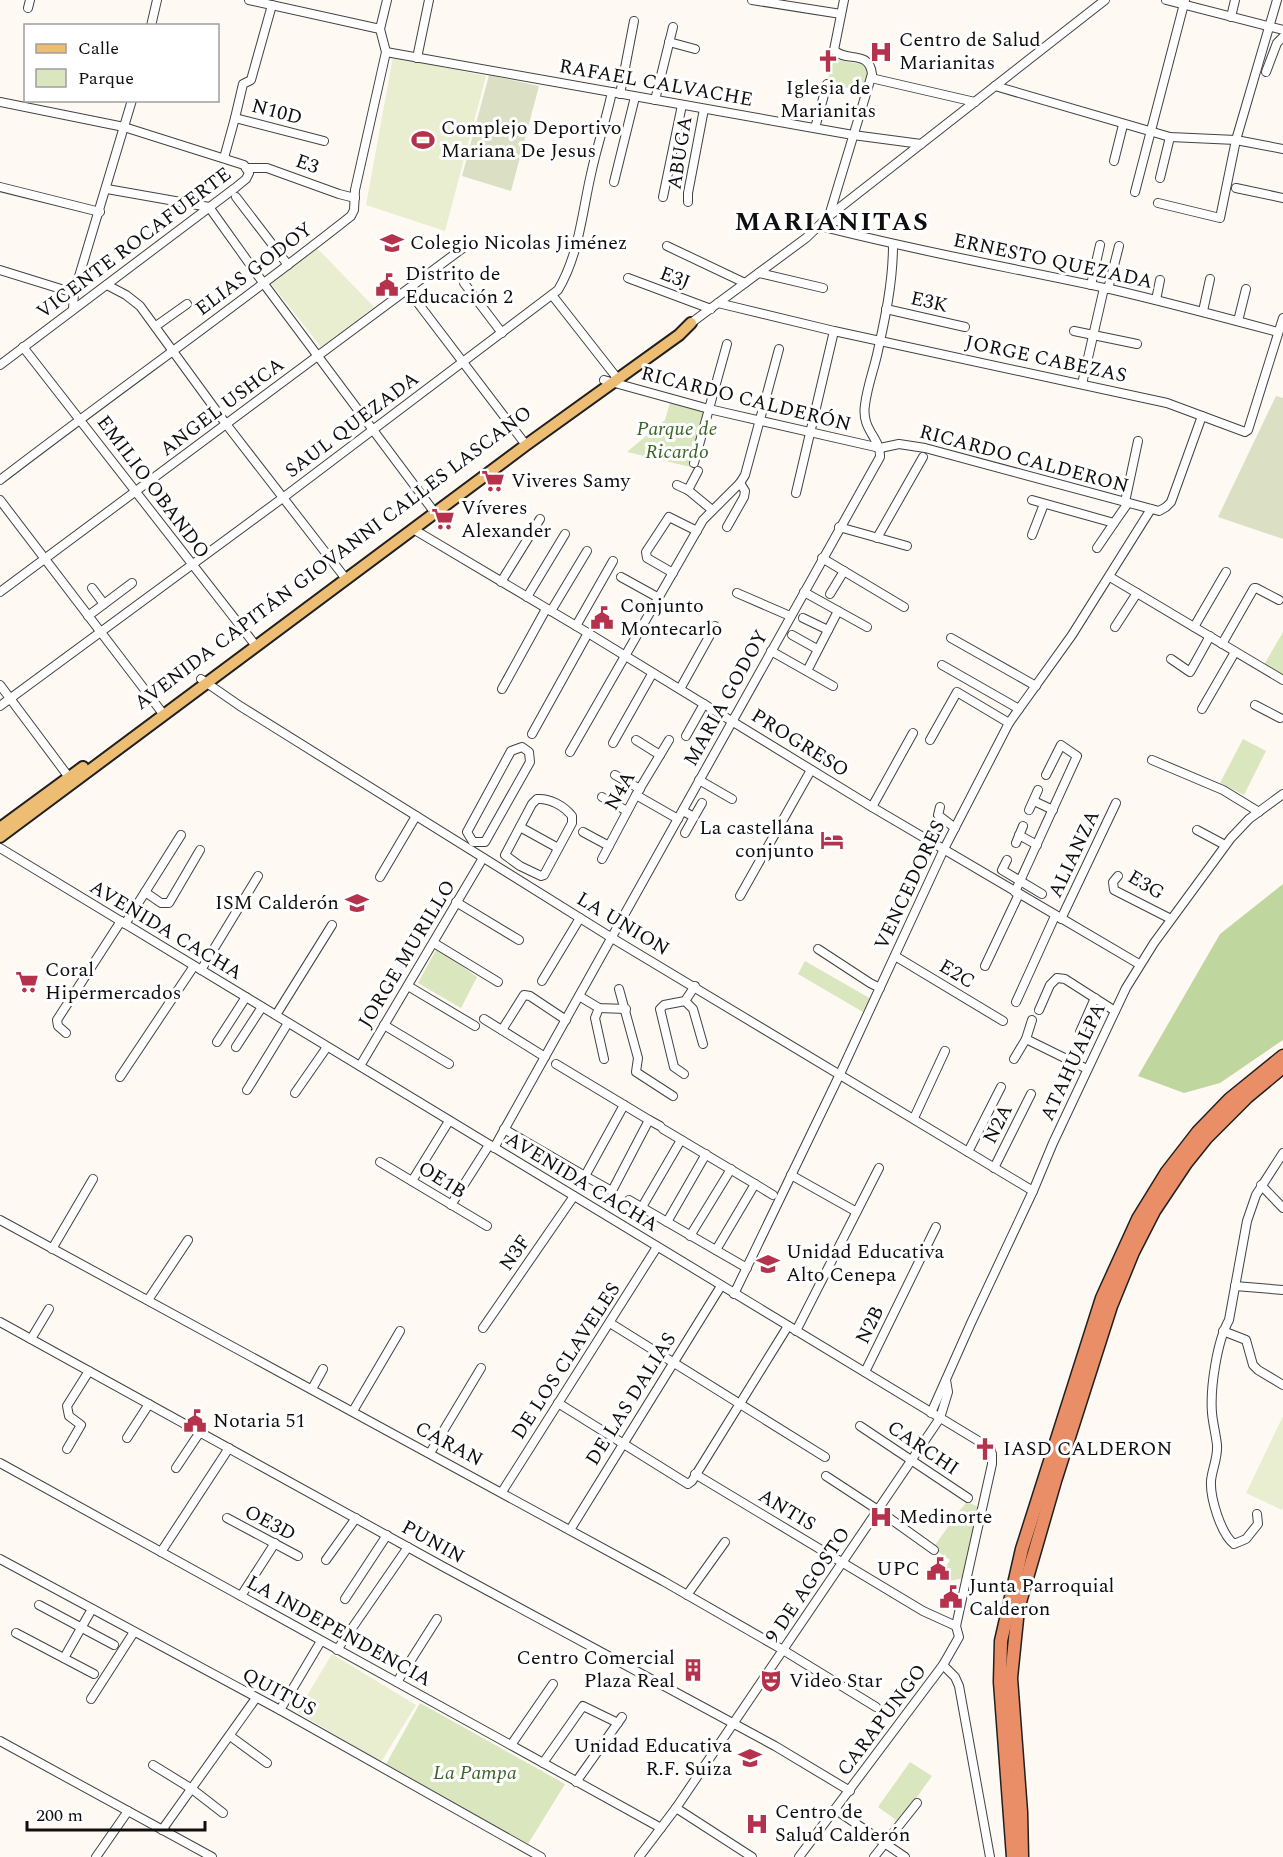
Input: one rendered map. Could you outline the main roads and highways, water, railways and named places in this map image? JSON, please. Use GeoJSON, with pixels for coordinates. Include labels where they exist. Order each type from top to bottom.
{"type":"FeatureCollection","features":[{"type":"Feature","properties":{"kind":"highway"},"geometry":{"type":"LineString","coordinates":[[1012,1857],[1000,1682],[1001,1641],[1022,1549],[1102,1298],[1138,1219],[1167,1172],[1198,1132],[1230,1099],[1283,1056]]}},
{"type":"Feature","properties":{"kind":"highway"},"geometry":{"type":"LineString","coordinates":[[1022,1857],[1011,1678],[1018,1609],[1055,1481],[1111,1306],[1144,1229],[1186,1163],[1206,1138],[1247,1096],[1283,1067]]}},
{"type":"Feature","properties":{"kind":"main road","name":"AVENIDA CAPITÁN GIOVANNI CALLES LASCANO"},"geometry":{"type":"LineString","coordinates":[[344,577],[611,379],[679,335],[691,323]]}},
{"type":"Feature","properties":{"kind":"main road"},"geometry":{"type":"LineString","coordinates":[[0,837],[71,780],[203,681],[344,577],[413,530],[433,510]]}},
{"type":"Feature","properties":{"kind":"main road"},"geometry":{"type":"LineString","coordinates":[[0,828],[71,780]]}},
{"type":"Feature","properties":{"kind":"place","name":"Centro de Salud Marianitas"},"geometry":{"type":"Point","coordinates":[881,52]}},
{"type":"Feature","properties":{"kind":"place","name":"Iglesia de Marianitas"},"geometry":{"type":"Point","coordinates":[828,61]}},
{"type":"Feature","properties":{"kind":"place","name":"Complejo Deportivo Mariana De Jesus"},"geometry":{"type":"Point","coordinates":[423,140]}},
{"type":"Feature","properties":{"kind":"place","name":"Colegio Nicolas Jiménez"},"geometry":{"type":"Point","coordinates":[392,243]}},
{"type":"Feature","properties":{"kind":"place","name":"Distrito de Educación 2"},"geometry":{"type":"Point","coordinates":[387,285]}},
{"type":"Feature","properties":{"kind":"place","name":"Viveres Samy"},"geometry":{"type":"Point","coordinates":[493,481]}},
{"type":"Feature","properties":{"kind":"place","name":"Víveres Alexander"},"geometry":{"type":"Point","coordinates":[443,519]}},
{"type":"Feature","properties":{"kind":"place","name":"Conjunto Montecarlo"},"geometry":{"type":"Point","coordinates":[602,618]}},
{"type":"Feature","properties":{"kind":"place","name":"La castellana conjunto"},"geometry":{"type":"Point","coordinates":[832,840]}},
{"type":"Feature","properties":{"kind":"place","name":"ISM Calderón"},"geometry":{"type":"Point","coordinates":[357,903]}},
{"type":"Feature","properties":{"kind":"place","name":"Coral Hipermercados"},"geometry":{"type":"Point","coordinates":[27,982]}},
{"type":"Feature","properties":{"kind":"place","name":"Unidad Educativa Alto Cenepa"},"geometry":{"type":"Point","coordinates":[768,1264]}},
{"type":"Feature","properties":{"kind":"place","name":"Notaria 51"},"geometry":{"type":"Point","coordinates":[195,1421]}},
{"type":"Feature","properties":{"kind":"place","name":"IASD CALDERON"},"geometry":{"type":"Point","coordinates":[985,1449]}},
{"type":"Feature","properties":{"kind":"place","name":"Medinorte"},"geometry":{"type":"Point","coordinates":[881,1517]}},
{"type":"Feature","properties":{"kind":"place","name":"UPC"},"geometry":{"type":"Point","coordinates":[938,1569]}},
{"type":"Feature","properties":{"kind":"place","name":"Junta Parroquial Calderon"},"geometry":{"type":"Point","coordinates":[951,1597]}},
{"type":"Feature","properties":{"kind":"place","name":"Centro Comercial Plaza Real"},"geometry":{"type":"Point","coordinates":[693,1670]}},
{"type":"Feature","properties":{"kind":"place","name":"Video Star"},"geometry":{"type":"Point","coordinates":[771,1681]}},
{"type":"Feature","properties":{"kind":"place","name":"Unidad Educativa R.F. Suiza"},"geometry":{"type":"Point","coordinates":[750,1758]}},
{"type":"Feature","properties":{"kind":"place","name":"Centro de Salud Calderón"},"geometry":{"type":"Point","coordinates":[757,1824]}},
{"type":"Feature","properties":{"kind":"district","name":"MARIANITAS"},"geometry":{"type":"Point","coordinates":[832,222]}},
{"type":"Feature","properties":{"kind":"park label","name":"Parque de Ricardo"},"geometry":{"type":"Point","coordinates":[677,440]}},
{"type":"Feature","properties":{"kind":"park label","name":"La Pampa"},"geometry":{"type":"Point","coordinates":[475,1773]}}]}
